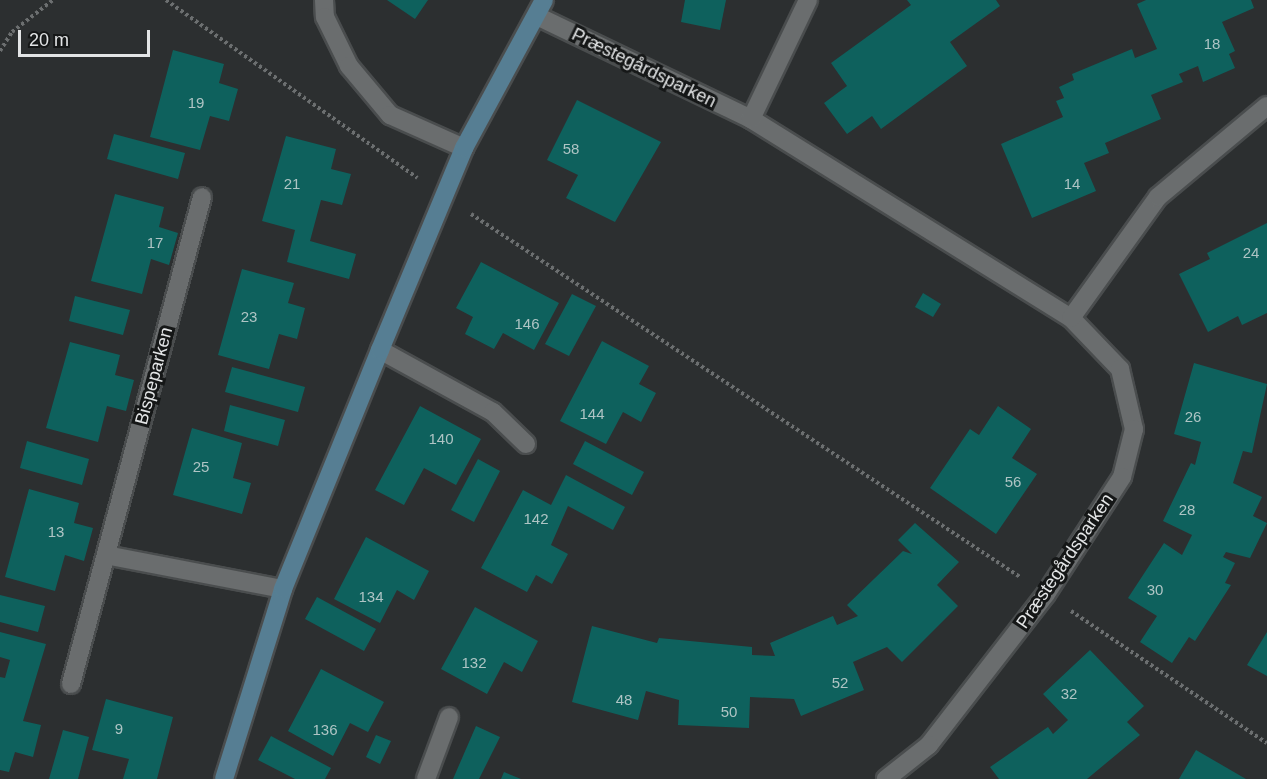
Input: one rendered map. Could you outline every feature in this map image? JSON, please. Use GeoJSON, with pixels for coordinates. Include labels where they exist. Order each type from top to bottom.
{"type":"FeatureCollection","features":[{"type":"Feature","properties":{"kind":"street"},"geometry":{"type":"LineString","coordinates":[[224,779],[283,589],[464,148],[390,115],[349,66],[324,17],[324,0]]}},
{"type":"Feature","properties":{"kind":"street"},"geometry":{"type":"LineString","coordinates":[[751,119],[808,0]]}},
{"type":"Feature","properties":{"kind":"street","name":"Præstegårdsparken"},"geometry":{"type":"LineString","coordinates":[[464,148],[541,8],[751,119],[1071,318],[1120,369],[1134,429],[1122,477],[1046,594],[929,745],[886,779]]}},
{"type":"Feature","properties":{"kind":"street"},"geometry":{"type":"LineString","coordinates":[[1071,318],[1158,197],[1267,106]]}},
{"type":"Feature","properties":{"kind":"street","name":"Bispeparken"},"geometry":{"type":"LineString","coordinates":[[71,684],[202,197]]}},
{"type":"Feature","properties":{"kind":"street"},"geometry":{"type":"LineString","coordinates":[[380,350],[493,412],[526,444]]}},
{"type":"Feature","properties":{"kind":"street"},"geometry":{"type":"LineString","coordinates":[[106,555],[283,589]]}},
{"type":"Feature","properties":{"kind":"street"},"geometry":{"type":"LineString","coordinates":[[426,779],[449,717]]}},
{"type":"Feature","properties":{"kind":"path"},"geometry":{"type":"LineString","coordinates":[[0,51],[12,32],[53,0]]}},
{"type":"Feature","properties":{"kind":"path"},"geometry":{"type":"LineString","coordinates":[[166,0],[445,197],[1046,594],[1267,743]]}},
{"type":"Feature","properties":{"kind":"building"},"geometry":{"type":"Polygon","coordinates":[[[387,0],[428,0],[415,19],[387,0]]]}},
{"type":"Feature","properties":{"kind":"building"},"geometry":{"type":"Polygon","coordinates":[[[685,0],[726,0],[720,30],[681,22],[685,0]]]}},
{"type":"Feature","properties":{"kind":"building"},"geometry":{"type":"Polygon","coordinates":[[[907,0],[996,0],[1000,6],[950,42],[967,66],[881,129],[872,116],[847,134],[824,103],[847,86],[831,63],[911,5],[907,0]]]}},
{"type":"Feature","properties":{"kind":"building"},"geometry":{"type":"Polygon","coordinates":[[[1146,0],[1251,0],[1254,8],[1222,22],[1235,51],[1229,54],[1235,68],[1203,82],[1198,66],[1179,74],[1183,82],[1151,95],[1161,119],[1105,143],[1109,153],[1084,163],[1096,191],[1032,218],[1001,144],[1063,117],[1056,101],[1064,98],[1059,87],[1074,80],[1072,74],[1132,49],[1135,58],[1157,49],[1137,4],[1146,0]]]}},
{"type":"Feature","properties":{"kind":"building"},"geometry":{"type":"Polygon","coordinates":[[[173,50],[224,64],[219,83],[238,89],[229,121],[210,116],[200,150],[150,137],[173,50]]]}},
{"type":"Feature","properties":{"kind":"building"},"geometry":{"type":"Polygon","coordinates":[[[577,100],[661,142],[615,222],[566,198],[578,175],[547,160],[577,100]]]}},
{"type":"Feature","properties":{"kind":"building"},"geometry":{"type":"Polygon","coordinates":[[[114,134],[185,153],[178,179],[107,159],[114,134]]]}},
{"type":"Feature","properties":{"kind":"building"},"geometry":{"type":"Polygon","coordinates":[[[286,136],[336,149],[331,169],[351,174],[342,205],[321,200],[310,241],[356,254],[349,279],[287,262],[295,230],[262,221],[286,136]]]}},
{"type":"Feature","properties":{"kind":"building"},"geometry":{"type":"Polygon","coordinates":[[[115,194],[164,207],[159,227],[178,233],[169,265],[151,259],[142,294],[91,281],[115,194]]]}},
{"type":"Feature","properties":{"kind":"building"},"geometry":{"type":"Polygon","coordinates":[[[1267,223],[1267,313],[1242,325],[1238,316],[1208,332],[1179,274],[1210,259],[1207,253],[1267,223]]]}},
{"type":"Feature","properties":{"kind":"building"},"geometry":{"type":"Polygon","coordinates":[[[481,262],[559,303],[534,350],[503,333],[494,349],[465,334],[473,317],[456,308],[481,262]]]}},
{"type":"Feature","properties":{"kind":"building"},"geometry":{"type":"Polygon","coordinates":[[[242,269],[294,283],[288,303],[305,308],[297,339],[279,334],[269,369],[218,355],[242,269]]]}},
{"type":"Feature","properties":{"kind":"building"},"geometry":{"type":"Polygon","coordinates":[[[923,293],[941,304],[933,317],[915,307],[923,293]]]}},
{"type":"Feature","properties":{"kind":"building"},"geometry":{"type":"Polygon","coordinates":[[[572,294],[596,306],[569,356],[545,344],[572,294]]]}},
{"type":"Feature","properties":{"kind":"building"},"geometry":{"type":"Polygon","coordinates":[[[75,296],[130,310],[123,335],[69,321],[75,296]]]}},
{"type":"Feature","properties":{"kind":"building"},"geometry":{"type":"Polygon","coordinates":[[[602,341],[649,366],[639,384],[656,393],[641,422],[623,412],[606,444],[560,421],[602,341]]]}},
{"type":"Feature","properties":{"kind":"building"},"geometry":{"type":"Polygon","coordinates":[[[70,342],[120,355],[115,375],[134,380],[126,411],[107,406],[98,442],[46,428],[70,342]]]}},
{"type":"Feature","properties":{"kind":"building"},"geometry":{"type":"Polygon","coordinates":[[[1194,363],[1267,384],[1252,453],[1243,451],[1233,483],[1262,497],[1253,516],[1267,523],[1250,558],[1226,552],[1223,557],[1235,563],[1225,583],[1231,585],[1195,641],[1189,637],[1172,663],[1140,642],[1157,616],[1128,598],[1164,543],[1182,555],[1192,535],[1163,521],[1191,463],[1195,465],[1201,442],[1174,434],[1194,363]]]}},
{"type":"Feature","properties":{"kind":"building"},"geometry":{"type":"Polygon","coordinates":[[[232,367],[305,387],[298,412],[225,392],[232,367]]]}},
{"type":"Feature","properties":{"kind":"building"},"geometry":{"type":"Polygon","coordinates":[[[230,405],[285,420],[278,446],[224,431],[230,405]]]}},
{"type":"Feature","properties":{"kind":"building"},"geometry":{"type":"Polygon","coordinates":[[[420,406],[481,439],[456,485],[424,468],[404,505],[375,490],[420,406]]]}},
{"type":"Feature","properties":{"kind":"building"},"geometry":{"type":"Polygon","coordinates":[[[998,406],[1031,429],[1012,458],[1037,474],[996,534],[930,488],[970,429],[979,435],[998,406]]]}},
{"type":"Feature","properties":{"kind":"building"},"geometry":{"type":"Polygon","coordinates":[[[192,428],[242,443],[233,478],[251,483],[242,514],[173,495],[192,428]]]}},
{"type":"Feature","properties":{"kind":"building"},"geometry":{"type":"Polygon","coordinates":[[[27,441],[89,459],[82,485],[20,468],[27,441]]]}},
{"type":"Feature","properties":{"kind":"building"},"geometry":{"type":"Polygon","coordinates":[[[585,441],[644,472],[632,495],[573,464],[585,441]]]}},
{"type":"Feature","properties":{"kind":"building"},"geometry":{"type":"Polygon","coordinates":[[[478,459],[500,471],[474,522],[451,510],[478,459]]]}},
{"type":"Feature","properties":{"kind":"building"},"geometry":{"type":"Polygon","coordinates":[[[566,475],[625,507],[613,530],[568,506],[551,545],[568,554],[552,584],[536,575],[527,592],[481,568],[523,490],[551,505],[566,475]]]}},
{"type":"Feature","properties":{"kind":"building"},"geometry":{"type":"Polygon","coordinates":[[[29,489],[79,503],[74,523],[93,528],[84,561],[65,555],[55,591],[5,577],[29,489]]]}},
{"type":"Feature","properties":{"kind":"building"},"geometry":{"type":"Polygon","coordinates":[[[915,523],[959,562],[937,585],[958,606],[902,662],[887,647],[853,662],[864,690],[801,716],[794,699],[750,697],[749,728],[678,725],[679,700],[646,691],[638,720],[572,702],[592,626],[657,643],[659,638],[752,647],[752,655],[775,656],[770,643],[833,616],[837,625],[858,616],[847,605],[903,551],[912,554],[898,540],[915,523]]]}},
{"type":"Feature","properties":{"kind":"building"},"geometry":{"type":"Polygon","coordinates":[[[366,537],[429,571],[414,600],[397,590],[380,623],[334,599],[366,537]]]}},
{"type":"Feature","properties":{"kind":"building"},"geometry":{"type":"Polygon","coordinates":[[[0,595],[45,606],[38,632],[0,622],[0,595]]]}},
{"type":"Feature","properties":{"kind":"building"},"geometry":{"type":"Polygon","coordinates":[[[317,597],[376,629],[364,651],[305,619],[317,597]]]}},
{"type":"Feature","properties":{"kind":"building"},"geometry":{"type":"Polygon","coordinates":[[[475,607],[538,641],[522,672],[504,662],[487,694],[441,669],[475,607]]]}},
{"type":"Feature","properties":{"kind":"building"},"geometry":{"type":"Polygon","coordinates":[[[0,632],[46,644],[23,721],[41,725],[33,757],[15,752],[9,772],[0,770],[0,677],[5,678],[10,660],[0,657],[0,632]]]}},
{"type":"Feature","properties":{"kind":"building"},"geometry":{"type":"Polygon","coordinates":[[[1267,632],[1267,676],[1247,665],[1267,632]]]}},
{"type":"Feature","properties":{"kind":"building"},"geometry":{"type":"Polygon","coordinates":[[[1090,650],[1144,706],[1127,722],[1140,735],[1087,779],[999,779],[990,767],[1048,727],[1053,734],[1068,720],[1043,694],[1090,650]]]}},
{"type":"Feature","properties":{"kind":"building"},"geometry":{"type":"Polygon","coordinates":[[[321,669],[384,702],[368,732],[350,723],[333,756],[288,731],[321,669]]]}},
{"type":"Feature","properties":{"kind":"building"},"geometry":{"type":"Polygon","coordinates":[[[106,699],[173,717],[157,779],[123,779],[129,759],[92,750],[106,699]]]}},
{"type":"Feature","properties":{"kind":"building"},"geometry":{"type":"Polygon","coordinates":[[[476,726],[500,737],[479,779],[453,779],[476,726]]]}},
{"type":"Feature","properties":{"kind":"building"},"geometry":{"type":"Polygon","coordinates":[[[63,730],[89,737],[78,779],[49,779],[63,730]]]}},
{"type":"Feature","properties":{"kind":"building"},"geometry":{"type":"Polygon","coordinates":[[[376,735],[391,741],[380,764],[366,757],[376,735]]]}},
{"type":"Feature","properties":{"kind":"building"},"geometry":{"type":"Polygon","coordinates":[[[271,736],[331,768],[325,779],[295,779],[258,760],[271,736]]]}},
{"type":"Feature","properties":{"kind":"building"},"geometry":{"type":"Polygon","coordinates":[[[1196,750],[1246,779],[1179,779],[1196,750]]]}},
{"type":"Feature","properties":{"kind":"building"},"geometry":{"type":"Polygon","coordinates":[[[504,772],[521,779],[501,779],[504,772]]]}}]}
